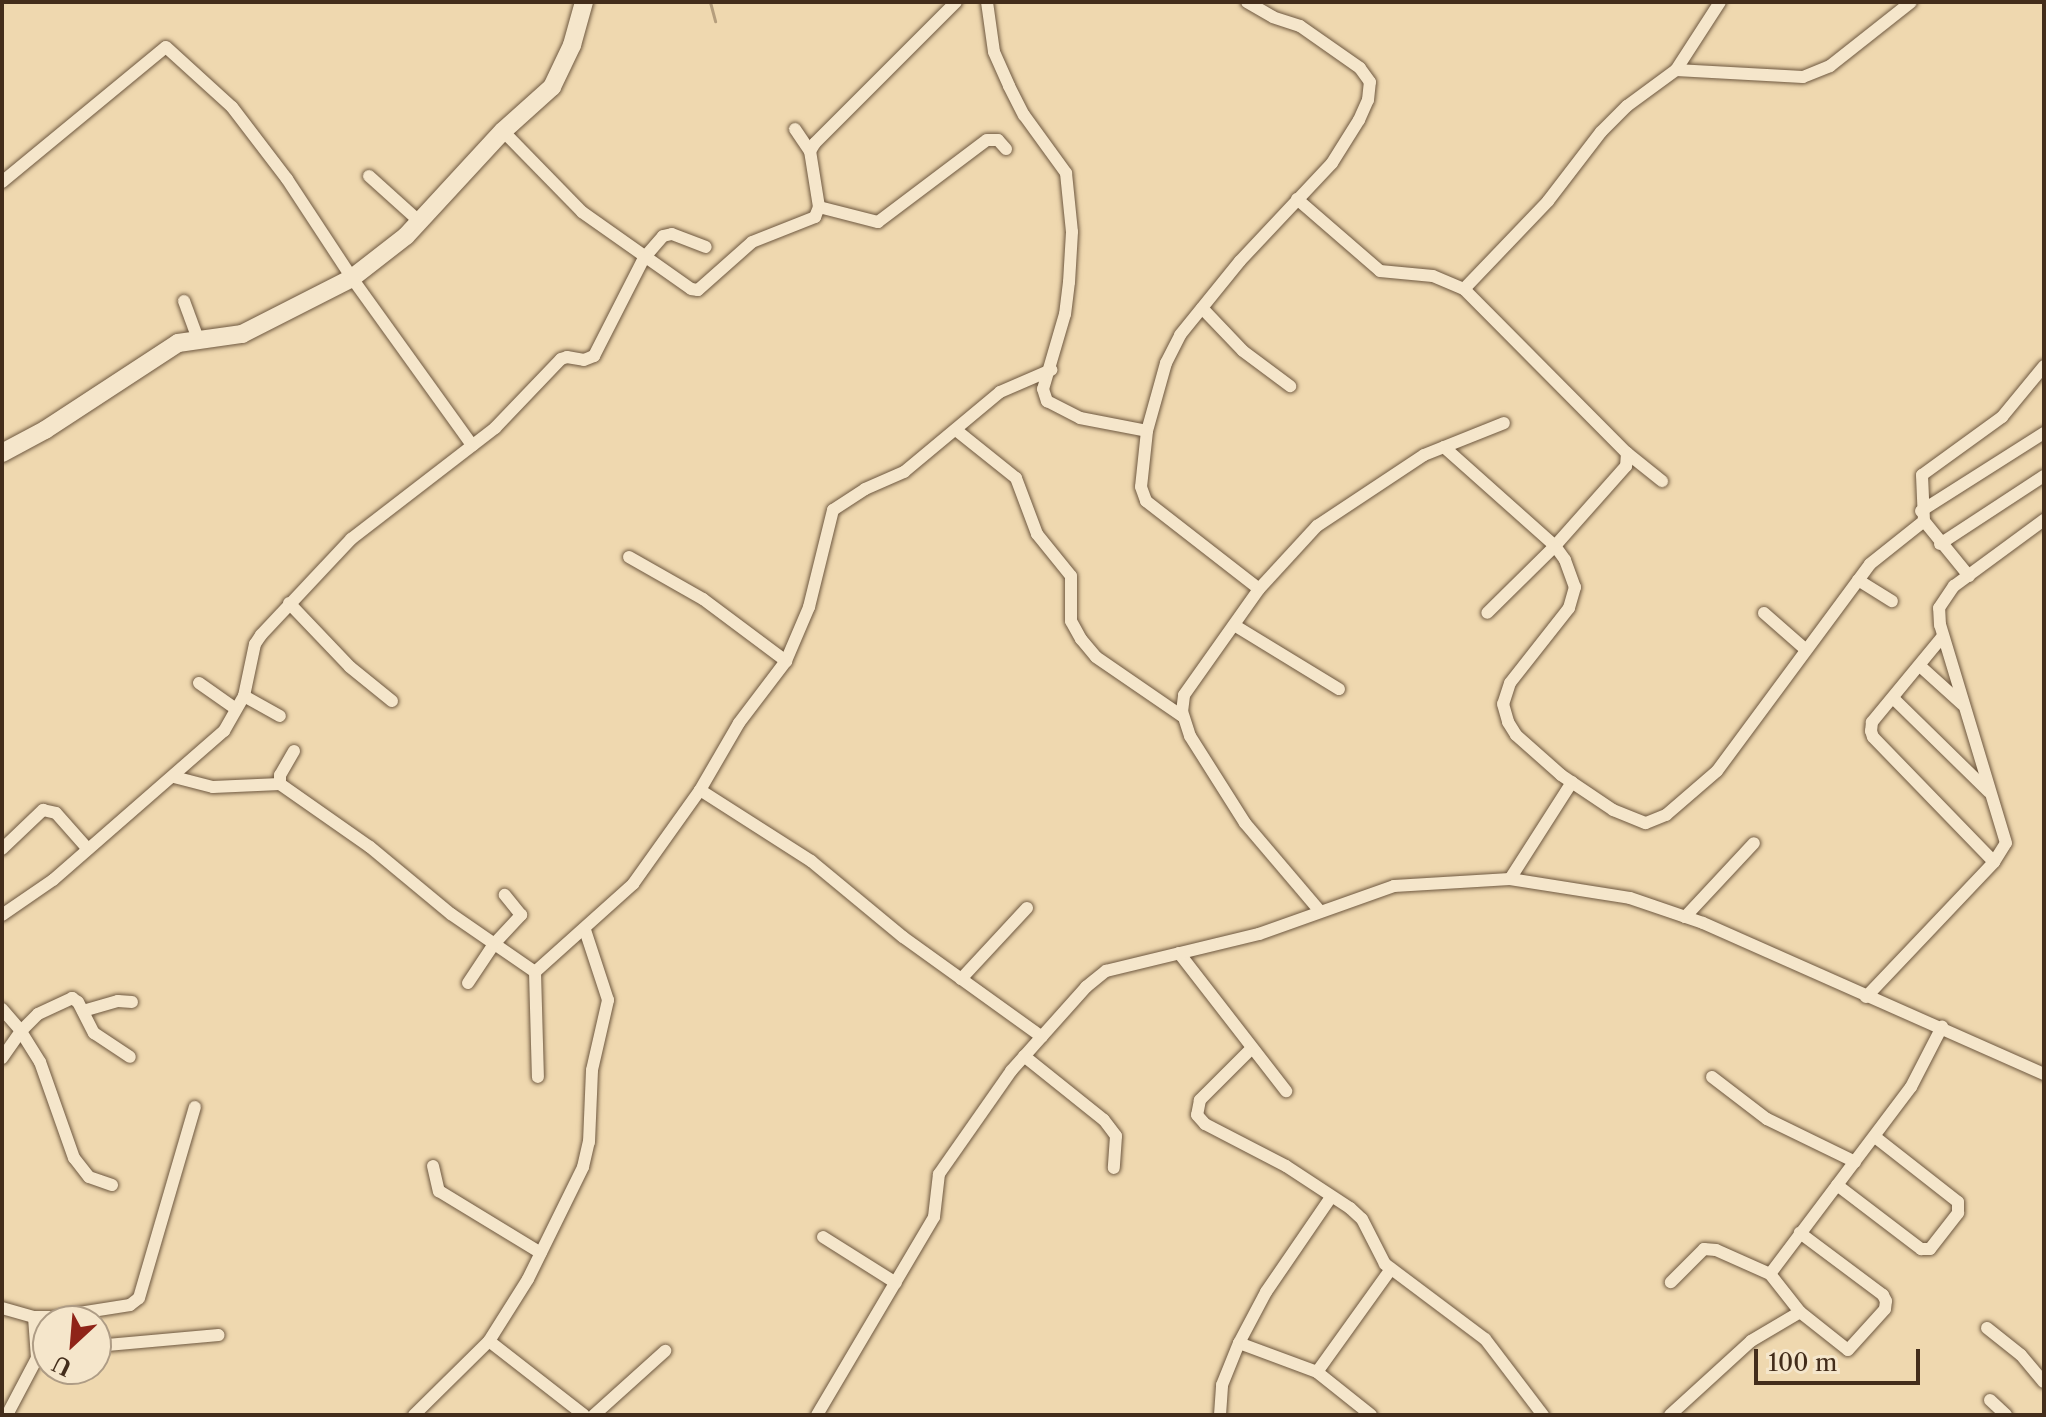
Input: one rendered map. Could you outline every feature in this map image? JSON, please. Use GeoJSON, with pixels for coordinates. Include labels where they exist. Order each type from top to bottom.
{"type":"FeatureCollection","features":[{"type":"Feature","properties":{"kind":"street"},"geometry":{"type":"LineString","coordinates":[[2,453],[45,430],[178,343],[242,334],[352,278],[406,236],[503,131],[552,87],[572,45],[584,2]]}},
{"type":"Feature","properties":{"kind":"street"},"geometry":{"type":"LineString","coordinates":[[810,151],[956,2]]}},
{"type":"Feature","properties":{"kind":"street"},"geometry":{"type":"LineString","coordinates":[[987,2],[994,52],[1009,86],[1024,115],[1066,173],[1072,232],[1069,282],[1051,370],[1043,389],[1047,401],[1080,418],[1147,431]]}},
{"type":"Feature","properties":{"kind":"street"},"geometry":{"type":"LineString","coordinates":[[1247,2],[1273,17],[1300,26],[1360,68],[1370,82],[1359,120],[1332,163],[1202,308],[1171,351],[1147,431],[1141,487],[1146,501],[1259,589]]}},
{"type":"Feature","properties":{"kind":"street"},"geometry":{"type":"LineString","coordinates":[[1676,70],[1803,77],[1830,66],[1911,2]]}},
{"type":"Feature","properties":{"kind":"street"},"geometry":{"type":"LineString","coordinates":[[1464,289],[1548,201],[1601,132],[1627,106],[1676,70],[1718,3]]}},
{"type":"Feature","properties":{"kind":"street"},"geometry":{"type":"LineString","coordinates":[[2,182],[166,47],[232,107],[287,179],[352,278],[472,445]]}},
{"type":"Feature","properties":{"kind":"street"},"geometry":{"type":"LineString","coordinates":[[503,131],[582,212],[644,258],[691,289],[698,290],[752,242],[811,220],[819,207],[810,151],[795,129]]}},
{"type":"Feature","properties":{"kind":"street"},"geometry":{"type":"LineString","coordinates":[[819,207],[878,222],[987,140],[998,140],[1006,149]]}},
{"type":"Feature","properties":{"kind":"street"},"geometry":{"type":"LineString","coordinates":[[369,176],[419,221]]}},
{"type":"Feature","properties":{"kind":"street"},"geometry":{"type":"LineString","coordinates":[[1297,199],[1380,271],[1433,276],[1464,289],[1627,453],[1662,481]]}},
{"type":"Feature","properties":{"kind":"street"},"geometry":{"type":"LineString","coordinates":[[2,915],[53,880],[224,731],[244,696],[255,644],[289,603],[351,539],[495,428],[561,359],[584,360],[594,356],[644,258],[669,234],[706,247]]}},
{"type":"Feature","properties":{"kind":"street"},"geometry":{"type":"LineString","coordinates":[[184,301],[198,339]]}},
{"type":"Feature","properties":{"kind":"street"},"geometry":{"type":"LineString","coordinates":[[1202,308],[1243,351],[1290,386]]}},
{"type":"Feature","properties":{"kind":"street"},"geometry":{"type":"LineString","coordinates":[[1969,576],[1940,544],[1922,516],[1920,483],[1925,470],[2002,417],[2044,366]]}},
{"type":"Feature","properties":{"kind":"street"},"geometry":{"type":"LineString","coordinates":[[535,972],[633,884],[700,790],[739,723],[786,661],[809,607],[831,512],[865,489],[904,472],[1000,392],[1051,370]]}},
{"type":"Feature","properties":{"kind":"street"},"geometry":{"type":"LineString","coordinates":[[1319,910],[1245,823],[1190,736],[1182,716],[1184,695],[1259,589],[1317,526],[1424,455],[1504,423]]}},
{"type":"Feature","properties":{"kind":"street"},"geometry":{"type":"LineString","coordinates":[[956,430],[1016,478],[1037,534],[1071,576],[1071,621],[1081,639],[1096,657],[1182,716]]}},
{"type":"Feature","properties":{"kind":"street"},"geometry":{"type":"LineString","coordinates":[[1444,447],[1555,546],[1572,575],[1574,599],[1510,683],[1503,704],[1508,722],[1516,735],[1572,782],[1630,818],[1646,823],[1666,815],[1717,771],[1858,580],[1897,539],[1922,516],[2044,433]]}},
{"type":"Feature","properties":{"kind":"street"},"geometry":{"type":"LineString","coordinates":[[1487,613],[1555,546],[1626,466],[1627,453]]}},
{"type":"Feature","properties":{"kind":"street"},"geometry":{"type":"LineString","coordinates":[[1940,544],[2044,476]]}},
{"type":"Feature","properties":{"kind":"street"},"geometry":{"type":"LineString","coordinates":[[1866,997],[1994,862],[2006,843],[1943,636],[1941,601],[2044,520]]}},
{"type":"Feature","properties":{"kind":"street"},"geometry":{"type":"LineString","coordinates":[[629,557],[703,599],[786,661]]}},
{"type":"Feature","properties":{"kind":"street"},"geometry":{"type":"LineString","coordinates":[[1858,580],[1892,601]]}},
{"type":"Feature","properties":{"kind":"street"},"geometry":{"type":"LineString","coordinates":[[289,603],[350,667],[392,701]]}},
{"type":"Feature","properties":{"kind":"street"},"geometry":{"type":"LineString","coordinates":[[1764,613],[1805,649]]}},
{"type":"Feature","properties":{"kind":"street"},"geometry":{"type":"LineString","coordinates":[[1234,625],[1339,689]]}},
{"type":"Feature","properties":{"kind":"street"},"geometry":{"type":"LineString","coordinates":[[1943,636],[1872,722],[1873,737],[1994,862]]}},
{"type":"Feature","properties":{"kind":"street"},"geometry":{"type":"LineString","coordinates":[[1920,666],[1965,706]]}},
{"type":"Feature","properties":{"kind":"street"},"geometry":{"type":"LineString","coordinates":[[199,683],[236,709]]}},
{"type":"Feature","properties":{"kind":"street"},"geometry":{"type":"LineString","coordinates":[[244,696],[280,716]]}},
{"type":"Feature","properties":{"kind":"street"},"geometry":{"type":"LineString","coordinates":[[1893,698],[1992,795]]}},
{"type":"Feature","properties":{"kind":"street"},"geometry":{"type":"LineString","coordinates":[[280,784],[280,775],[294,751]]}},
{"type":"Feature","properties":{"kind":"street"},"geometry":{"type":"LineString","coordinates":[[174,777],[213,787],[280,784],[370,847],[451,914],[535,972]]}},
{"type":"Feature","properties":{"kind":"street"},"geometry":{"type":"LineString","coordinates":[[1510,879],[1572,782]]}},
{"type":"Feature","properties":{"kind":"street"},"geometry":{"type":"LineString","coordinates":[[700,790],[811,861],[961,979],[1042,1037]]}},
{"type":"Feature","properties":{"kind":"street"},"geometry":{"type":"LineString","coordinates":[[2,849],[43,810],[56,813],[88,849]]}},
{"type":"Feature","properties":{"kind":"street"},"geometry":{"type":"LineString","coordinates":[[1685,917],[1754,843]]}},
{"type":"Feature","properties":{"kind":"street"},"geometry":{"type":"LineString","coordinates":[[817,1415],[934,1217],[939,1174],[1024,1056],[1066,1007],[1106,971],[1259,934],[1319,910],[1394,886],[1510,879],[1630,898],[1685,917],[2044,1074]]}},
{"type":"Feature","properties":{"kind":"street"},"geometry":{"type":"LineString","coordinates":[[468,983],[494,944],[521,915],[505,895]]}},
{"type":"Feature","properties":{"kind":"street"},"geometry":{"type":"LineString","coordinates":[[961,979],[1027,908]]}},
{"type":"Feature","properties":{"kind":"street"},"geometry":{"type":"LineString","coordinates":[[414,1415],[489,1341],[541,1253],[583,1167],[589,1142],[592,1070],[608,994],[585,930]]}},
{"type":"Feature","properties":{"kind":"street"},"geometry":{"type":"LineString","coordinates":[[1179,953],[1286,1091]]}},
{"type":"Feature","properties":{"kind":"street"},"geometry":{"type":"LineString","coordinates":[[535,972],[538,1077]]}},
{"type":"Feature","properties":{"kind":"street"},"geometry":{"type":"LineString","coordinates":[[2,1058],[38,1014],[72,998],[94,1033],[130,1057]]}},
{"type":"Feature","properties":{"kind":"street"},"geometry":{"type":"LineString","coordinates":[[83,1011],[118,1001],[132,1002]]}},
{"type":"Feature","properties":{"kind":"street"},"geometry":{"type":"LineString","coordinates":[[2,1009],[21,1031],[40,1062],[74,1158],[89,1177],[112,1185]]}},
{"type":"Feature","properties":{"kind":"street"},"geometry":{"type":"LineString","coordinates":[[1770,1274],[1911,1087],[1942,1027]]}},
{"type":"Feature","properties":{"kind":"street"},"geometry":{"type":"LineString","coordinates":[[1252,1048],[1200,1100],[1197,1115],[1205,1124],[1286,1166],[1362,1219],[1391,1269],[1485,1339],[1543,1415]]}},
{"type":"Feature","properties":{"kind":"street"},"geometry":{"type":"LineString","coordinates":[[1024,1056],[1104,1120],[1116,1136],[1114,1168]]}},
{"type":"Feature","properties":{"kind":"street"},"geometry":{"type":"LineString","coordinates":[[1712,1077],[1767,1119],[1855,1162]]}},
{"type":"Feature","properties":{"kind":"street"},"geometry":{"type":"LineString","coordinates":[[112,1307],[130,1305],[139,1298],[195,1107]]}},
{"type":"Feature","properties":{"kind":"street"},"geometry":{"type":"LineString","coordinates":[[1837,1185],[1921,1249],[1930,1249],[1958,1213],[1958,1202],[1875,1137]]}},
{"type":"Feature","properties":{"kind":"street"},"geometry":{"type":"LineString","coordinates":[[433,1166],[439,1191],[541,1253]]}},
{"type":"Feature","properties":{"kind":"street"},"geometry":{"type":"LineString","coordinates":[[1220,1415],[1222,1385],[1239,1343],[1266,1292],[1331,1197]]}},
{"type":"Feature","properties":{"kind":"street"},"geometry":{"type":"LineString","coordinates":[[1671,1282],[1709,1249],[1770,1274],[1800,1312],[1848,1350],[1885,1309],[1886,1301],[1883,1295],[1800,1233]]}},
{"type":"Feature","properties":{"kind":"street"},"geometry":{"type":"LineString","coordinates":[[823,1237],[896,1283]]}},
{"type":"Feature","properties":{"kind":"street"},"geometry":{"type":"LineString","coordinates":[[1317,1372],[1391,1269]]}},
{"type":"Feature","properties":{"kind":"street"},"geometry":{"type":"LineString","coordinates":[[2,1308],[32,1316]]}},
{"type":"Feature","properties":{"kind":"street"},"geometry":{"type":"LineString","coordinates":[[1670,1415],[1751,1341],[1800,1312]]}},
{"type":"Feature","properties":{"kind":"street"},"geometry":{"type":"LineString","coordinates":[[1987,1328],[2021,1355],[2044,1382]]}},
{"type":"Feature","properties":{"kind":"street"},"geometry":{"type":"LineString","coordinates":[[112,1345],[219,1335]]}},
{"type":"Feature","properties":{"kind":"street"},"geometry":{"type":"LineString","coordinates":[[489,1341],[585,1414],[665,1351]]}},
{"type":"Feature","properties":{"kind":"street"},"geometry":{"type":"LineString","coordinates":[[1239,1343],[1317,1372],[1371,1415]]}},
{"type":"Feature","properties":{"kind":"street"},"geometry":{"type":"LineString","coordinates":[[7,1415],[32,1371]]}},
{"type":"Feature","properties":{"kind":"street"},"geometry":{"type":"LineString","coordinates":[[1990,1400],[2006,1415]]}},
{"type":"Feature","properties":{"kind":"waterway"},"geometry":{"type":"LineString","coordinates":[[710,2],[715,21]]}}]}
